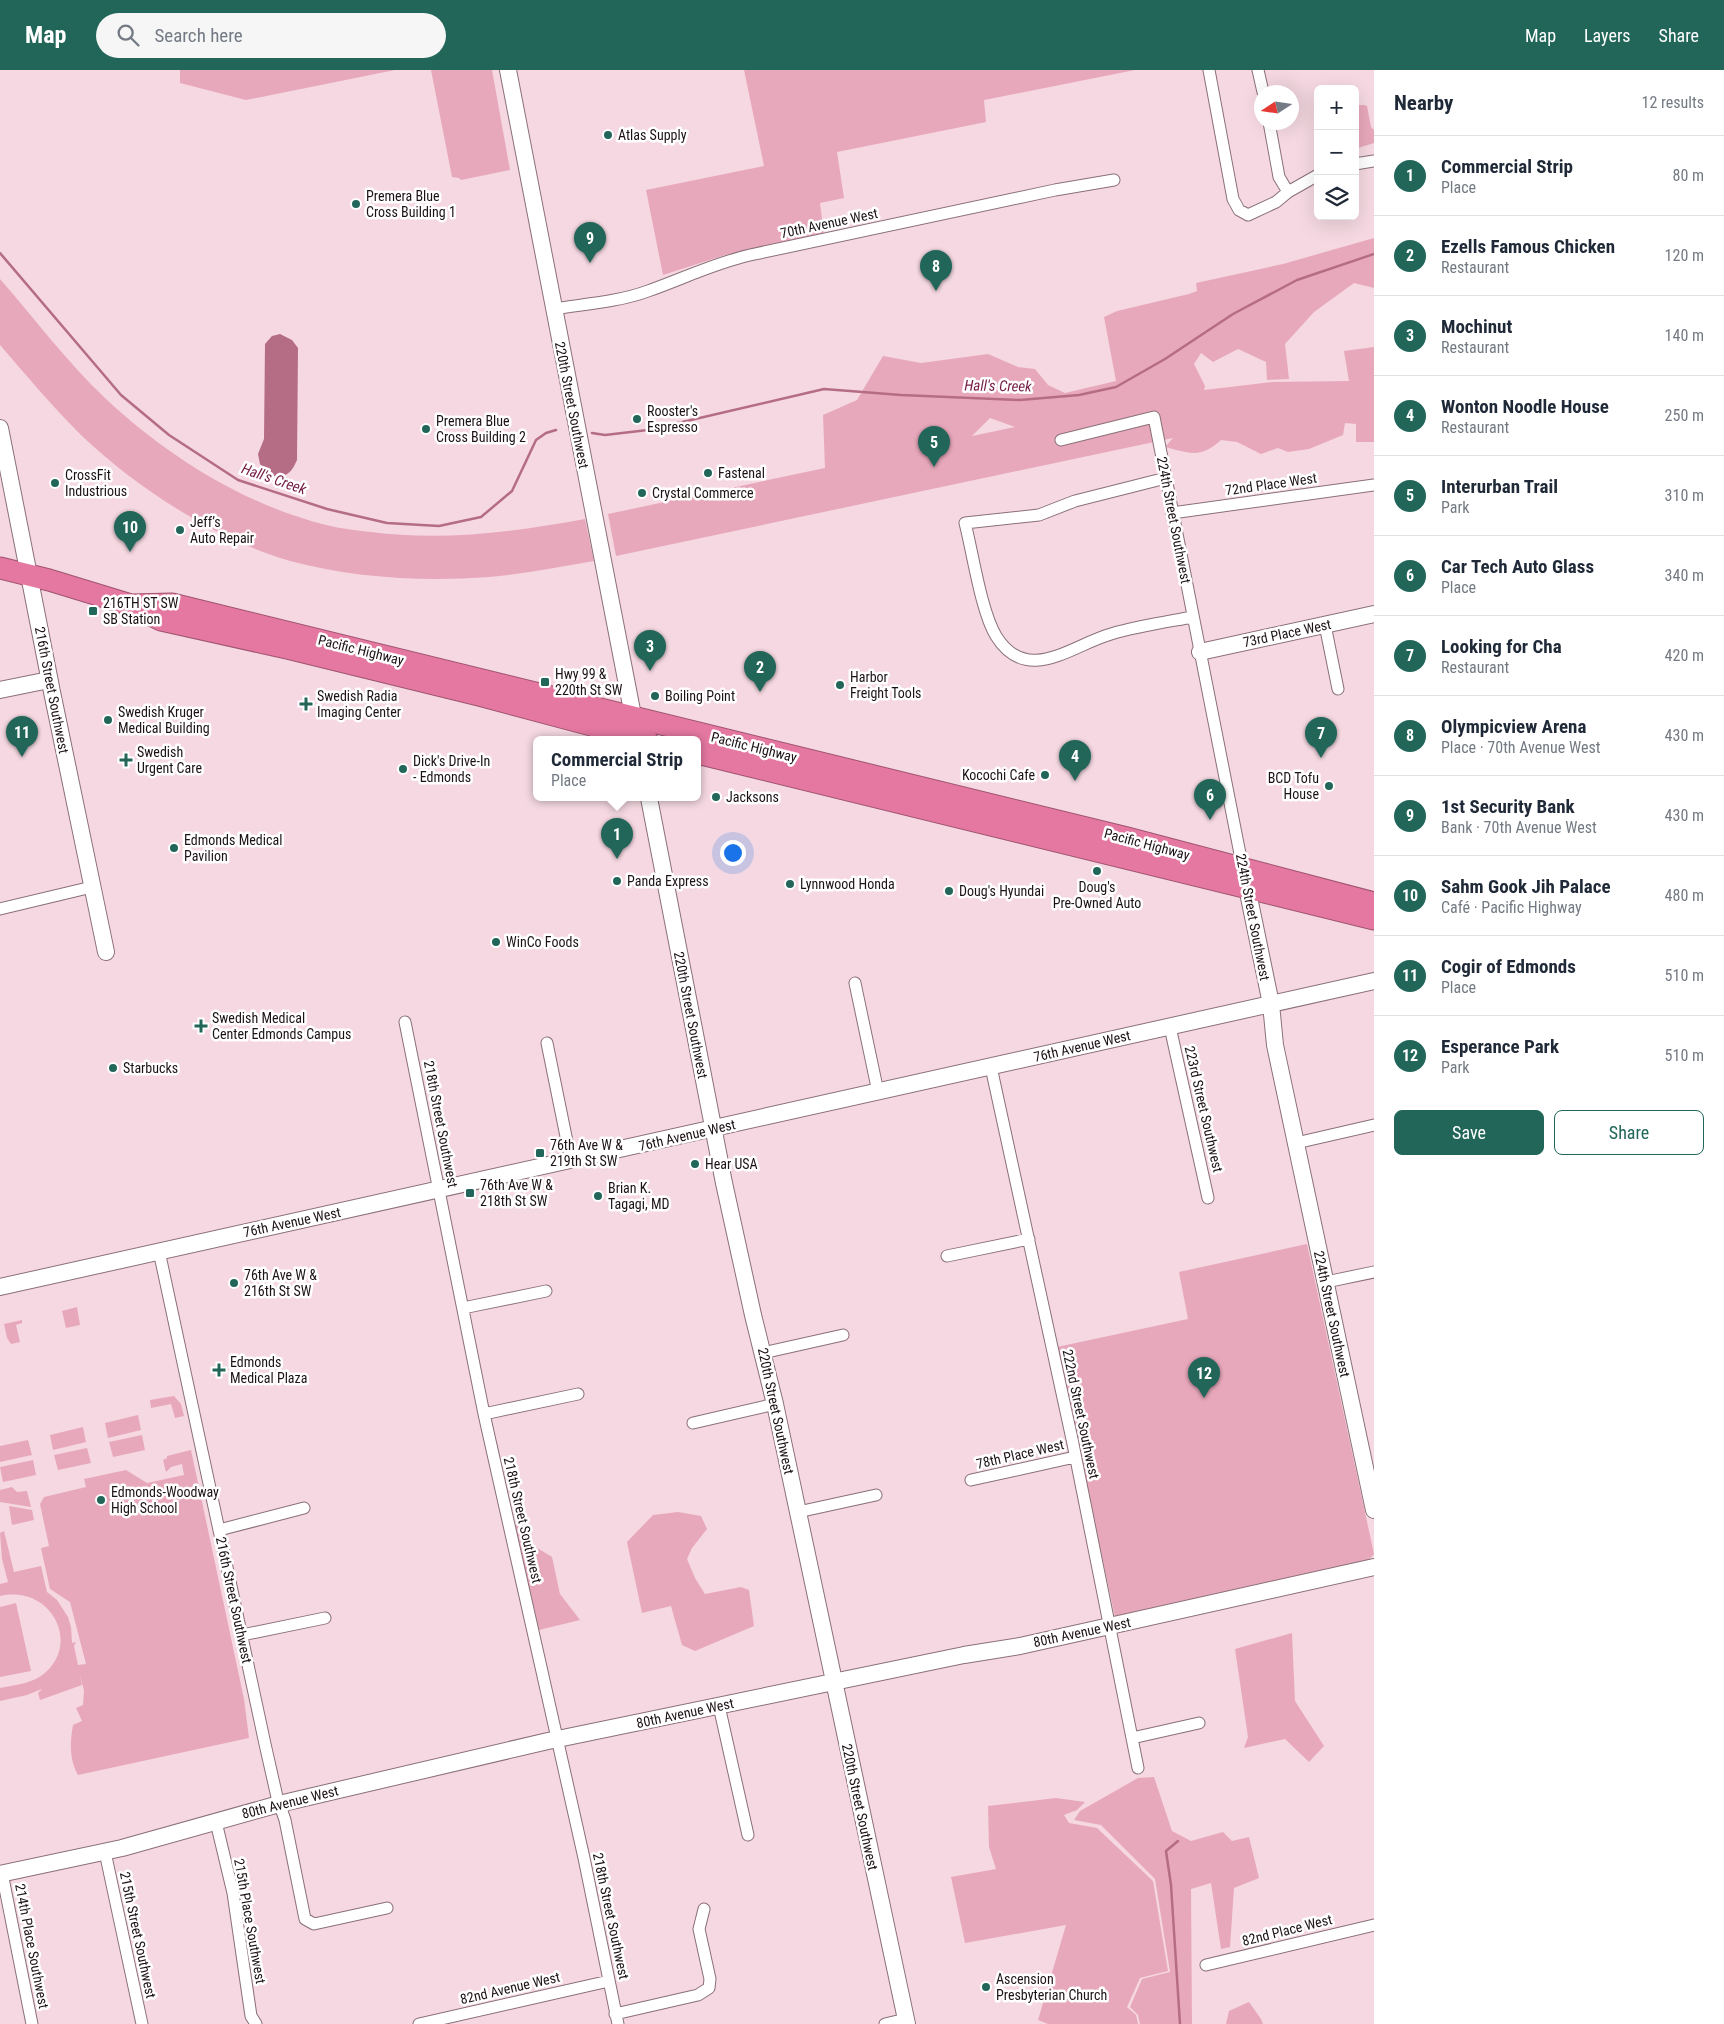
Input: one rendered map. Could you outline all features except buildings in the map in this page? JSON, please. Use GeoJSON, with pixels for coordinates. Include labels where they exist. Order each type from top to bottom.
{"type":"FeatureCollection","features":[{"type":"Feature","properties":{"kind":"highway","name":"Pacific Highway"},"geometry":{"type":"LineString","coordinates":[[0,568],[132,605],[161,620],[287,648],[638,734]]}},
{"type":"Feature","properties":{"kind":"highway","name":"Pacific Highway"},"geometry":{"type":"LineString","coordinates":[[701,747],[1128,838],[1374,919]]}},
{"type":"Feature","properties":{"kind":"highway","name":"Pacific Highway"},"geometry":{"type":"LineString","coordinates":[[701,754],[891,799],[1043,839],[1374,903]]}},
{"type":"Feature","properties":{"kind":"street","name":"220th Street Southwest"},"geometry":{"type":"LineString","coordinates":[[508,70],[638,734]]}},
{"type":"Feature","properties":{"kind":"street"},"geometry":{"type":"LineString","coordinates":[[1208,70],[1233,200],[1238,210],[1243,214],[1253,214],[1276,202],[1288,192],[1314,177]]}},
{"type":"Feature","properties":{"kind":"street"},"geometry":{"type":"LineString","coordinates":[[1258,70],[1261,85]]}},
{"type":"Feature","properties":{"kind":"street"},"geometry":{"type":"LineString","coordinates":[[1270,130],[1279,177],[1288,192]]}},
{"type":"Feature","properties":{"kind":"street"},"geometry":{"type":"LineString","coordinates":[[1359,163],[1374,161]]}},
{"type":"Feature","properties":{"kind":"street","name":"70th Avenue West"},"geometry":{"type":"LineString","coordinates":[[554,309],[611,301],[648,291],[733,259],[1055,190],[1114,180]]}},
{"type":"Feature","properties":{"kind":"street","name":"224th Street Southwest"},"geometry":{"type":"LineString","coordinates":[[1061,440],[1154,417],[1269,996],[1275,1045],[1374,1510]]}},
{"type":"Feature","properties":{"kind":"street","name":"216th Street Southwest"},"geometry":{"type":"LineString","coordinates":[[0,428],[49,680],[106,952]]}},
{"type":"Feature","properties":{"kind":"street"},"geometry":{"type":"LineString","coordinates":[[1166,478],[1075,501],[1039,515],[965,523],[985,608],[996,635],[1009,652],[1027,660],[1047,660],[1063,656],[1102,636],[1126,629],[1193,617]]}},
{"type":"Feature","properties":{"kind":"street","name":"72nd Place West"},"geometry":{"type":"LineString","coordinates":[[1172,513],[1374,485]]}},
{"type":"Feature","properties":{"kind":"street","name":"73rd Place West"},"geometry":{"type":"LineString","coordinates":[[1200,652],[1374,614]]}},
{"type":"Feature","properties":{"kind":"street"},"geometry":{"type":"LineString","coordinates":[[1326,625],[1338,689]]}},
{"type":"Feature","properties":{"kind":"street"},"geometry":{"type":"LineString","coordinates":[[0,690],[49,680]]}},
{"type":"Feature","properties":{"kind":"street","name":"220th Street Southwest"},"geometry":{"type":"LineString","coordinates":[[650,801],[713,1129],[751,1306],[775,1404],[906,2022]]}},
{"type":"Feature","properties":{"kind":"street"},"geometry":{"type":"LineString","coordinates":[[0,909],[92,887]]}},
{"type":"Feature","properties":{"kind":"street","name":"76th Avenue West"},"geometry":{"type":"LineString","coordinates":[[0,1287],[1170,1027],[1244,1010],[1269,996],[1374,981]]}},
{"type":"Feature","properties":{"kind":"street"},"geometry":{"type":"LineString","coordinates":[[855,982],[878,1092]]}},
{"type":"Feature","properties":{"kind":"street","name":"218th Street Southwest"},"geometry":{"type":"LineString","coordinates":[[405,1022],[484,1414],[584,1858],[616,2019]]}},
{"type":"Feature","properties":{"kind":"street","name":"223rd Street Southwest"},"geometry":{"type":"LineString","coordinates":[[1170,1027],[1208,1198]]}},
{"type":"Feature","properties":{"kind":"street"},"geometry":{"type":"LineString","coordinates":[[547,1043],[571,1161]]}},
{"type":"Feature","properties":{"kind":"street","name":"222nd Street Southwest"},"geometry":{"type":"LineString","coordinates":[[991,1066],[1075,1457],[1138,1768]]}},
{"type":"Feature","properties":{"kind":"street"},"geometry":{"type":"LineString","coordinates":[[1296,1143],[1374,1125]]}},
{"type":"Feature","properties":{"kind":"street"},"geometry":{"type":"LineString","coordinates":[[947,1256],[1029,1238]]}},
{"type":"Feature","properties":{"kind":"street","name":"216th Street Southwest"},"geometry":{"type":"LineString","coordinates":[[159,1251],[279,1804],[285,1820],[305,1919],[314,1924],[387,1908]]}},
{"type":"Feature","properties":{"kind":"street"},"geometry":{"type":"LineString","coordinates":[[1326,1282],[1374,1272]]}},
{"type":"Feature","properties":{"kind":"street"},"geometry":{"type":"LineString","coordinates":[[463,1308],[546,1291]]}},
{"type":"Feature","properties":{"kind":"street"},"geometry":{"type":"LineString","coordinates":[[763,1353],[843,1335]]}},
{"type":"Feature","properties":{"kind":"street"},"geometry":{"type":"LineString","coordinates":[[484,1414],[578,1394]]}},
{"type":"Feature","properties":{"kind":"street"},"geometry":{"type":"LineString","coordinates":[[693,1422],[775,1404]]}},
{"type":"Feature","properties":{"kind":"street","name":"78th Place West"},"geometry":{"type":"LineString","coordinates":[[971,1480],[1075,1457]]}},
{"type":"Feature","properties":{"kind":"street"},"geometry":{"type":"LineString","coordinates":[[798,1512],[876,1495]]}},
{"type":"Feature","properties":{"kind":"street"},"geometry":{"type":"LineString","coordinates":[[219,1530],[304,1508]]}},
{"type":"Feature","properties":{"kind":"street","name":"80th Avenue West"},"geometry":{"type":"LineString","coordinates":[[1,1874],[105,1852],[279,1804],[556,1739],[1108,1627],[1374,1566]]}},
{"type":"Feature","properties":{"kind":"street"},"geometry":{"type":"LineString","coordinates":[[242,1635],[325,1618]]}},
{"type":"Feature","properties":{"kind":"street"},"geometry":{"type":"LineString","coordinates":[[719,1706],[748,1835]]}},
{"type":"Feature","properties":{"kind":"street"},"geometry":{"type":"LineString","coordinates":[[1132,1738],[1199,1723]]}},
{"type":"Feature","properties":{"kind":"street","name":"215th Place Southwest"},"geometry":{"type":"LineString","coordinates":[[216,1822],[233,1893],[251,2016],[256,2024]]}},
{"type":"Feature","properties":{"kind":"street","name":"215th Street Southwest"},"geometry":{"type":"LineString","coordinates":[[105,1852],[142,2024]]}},
{"type":"Feature","properties":{"kind":"street","name":"214th Place Southwest"},"geometry":{"type":"LineString","coordinates":[[1,1874],[32,2024]]}},
{"type":"Feature","properties":{"kind":"street"},"geometry":{"type":"LineString","coordinates":[[616,2019],[698,1995],[709,1988],[710,1979],[699,1929],[704,1909]]}},
{"type":"Feature","properties":{"kind":"street","name":"82nd Place West"},"geometry":{"type":"LineString","coordinates":[[1206,1964],[1374,1925]]}},
{"type":"Feature","properties":{"kind":"street","name":"82nd Avenue West"},"geometry":{"type":"LineString","coordinates":[[419,2024],[609,1981]]}},
{"type":"Feature","properties":{"kind":"street"},"geometry":{"type":"LineString","coordinates":[[885,2024],[906,2022]]}},
{"type":"Feature","properties":{"kind":"shaded area"},"geometry":{"type":"Polygon","coordinates":[[[180,70],[395,70],[246,100],[180,83],[180,70]]]}},
{"type":"Feature","properties":{"kind":"shaded area"},"geometry":{"type":"Polygon","coordinates":[[[431,70],[492,70],[510,170],[461,180],[452,177],[431,70]]]}},
{"type":"Feature","properties":{"kind":"shaded area"},"geometry":{"type":"Polygon","coordinates":[[[744,70],[1135,70],[984,100],[986,122],[837,152],[844,198],[820,203],[824,235],[725,255],[663,275],[646,190],[764,166],[744,70]]]}},
{"type":"Feature","properties":{"kind":"shaded area"},"geometry":{"type":"Polygon","coordinates":[[[1359,105],[1367,106],[1371,127],[1374,130],[1374,143],[1359,148],[1359,105]]]}},
{"type":"Feature","properties":{"kind":"shaded area"},"geometry":{"type":"Polygon","coordinates":[[[1374,238],[1374,288],[1354,283],[1314,312],[1285,344],[1289,379],[1267,380],[1266,362],[1238,349],[1213,362],[1201,353],[1194,364],[1205,386],[1204,390],[1272,382],[1349,381],[1344,351],[1374,347],[1374,442],[1356,442],[1356,424],[1345,423],[1343,435],[1309,449],[1288,452],[1278,448],[1261,454],[1237,442],[1221,440],[1207,450],[1194,453],[1165,447],[1173,438],[616,556],[608,514],[825,468],[823,415],[857,400],[883,356],[921,363],[988,354],[1018,367],[1035,369],[1048,385],[1065,393],[1116,381],[1104,317],[1117,311],[1189,294],[1197,291],[1196,283],[1283,264],[1374,238]],[[990,418],[972,436],[1015,427],[990,418]]]}},
{"type":"Feature","properties":{"kind":"shaded area"},"geometry":{"type":"Polygon","coordinates":[[[0,279],[64,355],[105,398],[180,458],[236,491],[295,516],[326,525],[398,535],[479,534],[585,519],[594,561],[489,577],[414,579],[364,575],[314,567],[262,552],[234,540],[178,510],[126,474],[81,435],[49,402],[0,345],[0,279]]]}},
{"type":"Feature","properties":{"kind":"shaded area"},"geometry":{"type":"Polygon","coordinates":[[[280,334],[292,340],[298,348],[297,460],[290,472],[283,476],[269,475],[260,464],[258,454],[264,439],[265,344],[272,336],[280,334]]]}},
{"type":"Feature","properties":{"kind":"shaded area"},"geometry":{"type":"Polygon","coordinates":[[[1307,1244],[1374,1554],[1366,1563],[1115,1617],[1057,1347],[1188,1319],[1179,1272],[1307,1244]]]}},
{"type":"Feature","properties":{"kind":"shaded area"},"geometry":{"type":"Polygon","coordinates":[[[77,1307],[80,1325],[66,1328],[62,1311],[77,1307]]]}},
{"type":"Feature","properties":{"kind":"shaded area"},"geometry":{"type":"Polygon","coordinates":[[[22,1320],[22,1323],[16,1325],[20,1342],[11,1344],[7,1338],[4,1324],[22,1320]]]}},
{"type":"Feature","properties":{"kind":"shaded area"},"geometry":{"type":"Polygon","coordinates":[[[174,1396],[181,1404],[184,1416],[175,1418],[171,1404],[151,1408],[150,1400],[174,1396]]]}},
{"type":"Feature","properties":{"kind":"shaded area"},"geometry":{"type":"Polygon","coordinates":[[[138,1415],[141,1430],[108,1438],[105,1423],[138,1415]]]}},
{"type":"Feature","properties":{"kind":"shaded area"},"geometry":{"type":"Polygon","coordinates":[[[83,1427],[86,1442],[53,1450],[50,1435],[83,1427]]]}},
{"type":"Feature","properties":{"kind":"shaded area"},"geometry":{"type":"Polygon","coordinates":[[[142,1435],[145,1450],[113,1457],[109,1442],[142,1435]]]}},
{"type":"Feature","properties":{"kind":"shaded area"},"geometry":{"type":"Polygon","coordinates":[[[28,1440],[32,1455],[0,1462],[0,1446],[28,1440]]]}},
{"type":"Feature","properties":{"kind":"shaded area"},"geometry":{"type":"Polygon","coordinates":[[[87,1448],[91,1463],[58,1470],[54,1455],[87,1448]]]}},
{"type":"Feature","properties":{"kind":"shaded area"},"geometry":{"type":"Polygon","coordinates":[[[191,1450],[244,1699],[249,1738],[78,1775],[73,1763],[71,1744],[73,1725],[82,1721],[76,1708],[83,1705],[84,1691],[80,1674],[82,1685],[40,1700],[38,1693],[42,1689],[27,1695],[0,1701],[0,1688],[36,1679],[53,1663],[60,1649],[60,1634],[56,1620],[47,1608],[34,1599],[18,1595],[0,1596],[0,1584],[8,1582],[2,1559],[0,1533],[4,1531],[14,1572],[41,1566],[47,1592],[57,1600],[68,1617],[72,1643],[76,1642],[74,1646],[78,1665],[86,1664],[70,1602],[50,1589],[41,1548],[49,1546],[40,1504],[44,1497],[86,1487],[84,1479],[126,1470],[147,1483],[184,1475],[182,1464],[171,1467],[166,1472],[163,1460],[167,1456],[191,1450]]]}},
{"type":"Feature","properties":{"kind":"shaded area"},"geometry":{"type":"Polygon","coordinates":[[[33,1460],[36,1475],[3,1482],[0,1467],[33,1460]]]}},
{"type":"Feature","properties":{"kind":"shaded area"},"geometry":{"type":"Polygon","coordinates":[[[12,1487],[17,1492],[27,1491],[31,1507],[0,1502],[0,1490],[12,1487]]]}},
{"type":"Feature","properties":{"kind":"shaded area"},"geometry":{"type":"Polygon","coordinates":[[[9,1506],[32,1510],[34,1520],[12,1525],[9,1506]]]}},
{"type":"Feature","properties":{"kind":"shaded area"},"geometry":{"type":"Polygon","coordinates":[[[678,1512],[701,1516],[707,1529],[692,1548],[687,1559],[695,1578],[705,1594],[741,1587],[749,1590],[754,1626],[695,1651],[682,1645],[671,1606],[642,1613],[627,1542],[653,1515],[678,1512]]]}},
{"type":"Feature","properties":{"kind":"shaded area"},"geometry":{"type":"Polygon","coordinates":[[[524,1523],[534,1546],[552,1557],[560,1594],[580,1620],[539,1630],[515,1525],[524,1523]]]}},
{"type":"Feature","properties":{"kind":"shaded area"},"geometry":{"type":"Polygon","coordinates":[[[16,1603],[31,1671],[0,1677],[0,1607],[16,1603]]]}},
{"type":"Feature","properties":{"kind":"shaded area"},"geometry":{"type":"Polygon","coordinates":[[[1292,1633],[1295,1701],[1324,1746],[1309,1762],[1285,1739],[1244,1748],[1248,1737],[1235,1649],[1292,1633]]]}},
{"type":"Feature","properties":{"kind":"shaded area"},"geometry":{"type":"Polygon","coordinates":[[[1154,1777],[1172,1831],[1191,1841],[1223,1832],[1232,1841],[1249,1837],[1259,1878],[1234,1888],[1230,1947],[1221,1949],[1211,1883],[1191,1889],[1192,2024],[1140,2024],[1138,2015],[1130,2007],[1142,1979],[1170,1972],[1155,1879],[1101,1825],[1074,1820],[1080,1811],[1138,1778],[1154,1777]]]}},
{"type":"Feature","properties":{"kind":"shaded area"},"geometry":{"type":"Polygon","coordinates":[[[1056,1798],[1085,1802],[1077,1810],[1064,1815],[1069,1823],[1097,1828],[1153,1881],[1168,1971],[1140,1978],[1127,2007],[1136,2015],[1138,2024],[1048,2024],[1038,2020],[1066,1925],[965,1943],[951,1877],[996,1869],[989,1847],[988,1806],[1056,1798]]]}},
{"type":"Feature","properties":{"kind":"shaded area"},"geometry":{"type":"Polygon","coordinates":[[[1249,2002],[1263,2024],[1226,2024],[1229,2011],[1249,2002]]]}},
{"type":"Feature","properties":{"kind":"waterway","name":"Hall's Creek"},"geometry":{"type":"LineString","coordinates":[[0,253],[121,395],[169,435],[238,480],[327,509],[387,523],[439,526],[481,517],[512,491],[536,440],[546,433],[556,430]]}},
{"type":"Feature","properties":{"kind":"waterway","name":"Hall's Creek"},"geometry":{"type":"LineString","coordinates":[[592,433],[605,435],[648,430],[824,389],[901,395],[1020,400],[1079,395],[1116,387],[1165,359],[1233,314],[1297,280],[1374,254]]}},
{"type":"Feature","properties":{"kind":"waterway"},"geometry":{"type":"LineString","coordinates":[[1178,1841],[1166,1851],[1171,1885],[1180,2024]]}},
{"type":"Feature","properties":{"kind":"place","name":"Atlas Supply"},"geometry":{"type":"Point","coordinates":[608,135]}},
{"type":"Feature","properties":{"kind":"place","name":"Premera Blue Cross Building 1"},"geometry":{"type":"Point","coordinates":[356,204]}},
{"type":"Feature","properties":{"kind":"place","name":"1st Security Bank"},"geometry":{"type":"Point","coordinates":[590,263]}},
{"type":"Feature","properties":{"kind":"place","name":"Olympicview Arena"},"geometry":{"type":"Point","coordinates":[936,291]}},
{"type":"Feature","properties":{"kind":"place","name":"Rooster's Espresso"},"geometry":{"type":"Point","coordinates":[637,419]}},
{"type":"Feature","properties":{"kind":"place","name":"Premera Blue Cross Building 2"},"geometry":{"type":"Point","coordinates":[426,429]}},
{"type":"Feature","properties":{"kind":"place","name":"Interurban Trail"},"geometry":{"type":"Point","coordinates":[934,467]}},
{"type":"Feature","properties":{"kind":"place","name":"Fastenal"},"geometry":{"type":"Point","coordinates":[708,473]}},
{"type":"Feature","properties":{"kind":"place","name":"CrossFit Industrious"},"geometry":{"type":"Point","coordinates":[55,483]}},
{"type":"Feature","properties":{"kind":"place","name":"Crystal Commerce"},"geometry":{"type":"Point","coordinates":[642,493]}},
{"type":"Feature","properties":{"kind":"place","name":"Jeff’s Auto Repair"},"geometry":{"type":"Point","coordinates":[180,530]}},
{"type":"Feature","properties":{"kind":"place","name":"Sahm Gook Jih Palace"},"geometry":{"type":"Point","coordinates":[130,552]}},
{"type":"Feature","properties":{"kind":"place","name":"216TH ST SW SB Station"},"geometry":{"type":"Point","coordinates":[93,611]}},
{"type":"Feature","properties":{"kind":"place","name":"Mochinut"},"geometry":{"type":"Point","coordinates":[650,671]}},
{"type":"Feature","properties":{"kind":"place","name":"Hwy 99 & 220th St SW"},"geometry":{"type":"Point","coordinates":[545,682]}},
{"type":"Feature","properties":{"kind":"place","name":"Harbor Freight Tools"},"geometry":{"type":"Point","coordinates":[840,685]}},
{"type":"Feature","properties":{"kind":"place","name":"Ezells Famous Chicken"},"geometry":{"type":"Point","coordinates":[760,692]}},
{"type":"Feature","properties":{"kind":"place","name":"Boiling Point"},"geometry":{"type":"Point","coordinates":[655,696]}},
{"type":"Feature","properties":{"kind":"place","name":"Swedish Radia Imaging Center"},"geometry":{"type":"Point","coordinates":[306,704]}},
{"type":"Feature","properties":{"kind":"place","name":"Swedish Kruger Medical Building"},"geometry":{"type":"Point","coordinates":[108,720]}},
{"type":"Feature","properties":{"kind":"place","name":"Cogir of Edmonds"},"geometry":{"type":"Point","coordinates":[22,757]}},
{"type":"Feature","properties":{"kind":"place","name":"Looking for Cha"},"geometry":{"type":"Point","coordinates":[1321,758]}},
{"type":"Feature","properties":{"kind":"place","name":"Swedish Urgent Care"},"geometry":{"type":"Point","coordinates":[126,760]}},
{"type":"Feature","properties":{"kind":"place","name":"Dick's Drive-In - Edmonds"},"geometry":{"type":"Point","coordinates":[403,769]}},
{"type":"Feature","properties":{"kind":"place","name":"Kocochi Cafe"},"geometry":{"type":"Point","coordinates":[1045,775]}},
{"type":"Feature","properties":{"kind":"place","name":"Wonton Noodle House"},"geometry":{"type":"Point","coordinates":[1075,781]}},
{"type":"Feature","properties":{"kind":"place","name":"BCD Tofu House"},"geometry":{"type":"Point","coordinates":[1329,786]}},
{"type":"Feature","properties":{"kind":"place","name":"Jacksons"},"geometry":{"type":"Point","coordinates":[716,797]}},
{"type":"Feature","properties":{"kind":"place","name":"Car Tech Auto Glass"},"geometry":{"type":"Point","coordinates":[1210,820]}},
{"type":"Feature","properties":{"kind":"place","name":"Edmonds Medical Pavilion"},"geometry":{"type":"Point","coordinates":[174,848]}},
{"type":"Feature","properties":{"kind":"place","name":"Commercial Strip"},"geometry":{"type":"Point","coordinates":[617,859]}},
{"type":"Feature","properties":{"kind":"place","name":"Doug's Pre-Owned Auto"},"geometry":{"type":"Point","coordinates":[1097,871]}},
{"type":"Feature","properties":{"kind":"place","name":"Panda Express"},"geometry":{"type":"Point","coordinates":[617,881]}},
{"type":"Feature","properties":{"kind":"place","name":"Lynnwood Honda"},"geometry":{"type":"Point","coordinates":[790,884]}},
{"type":"Feature","properties":{"kind":"place","name":"Doug's Hyundai"},"geometry":{"type":"Point","coordinates":[949,891]}},
{"type":"Feature","properties":{"kind":"place","name":"WinCo Foods"},"geometry":{"type":"Point","coordinates":[496,942]}},
{"type":"Feature","properties":{"kind":"place","name":"Swedish Medical Center Edmonds Campus"},"geometry":{"type":"Point","coordinates":[201,1026]}},
{"type":"Feature","properties":{"kind":"place","name":"Starbucks"},"geometry":{"type":"Point","coordinates":[113,1068]}},
{"type":"Feature","properties":{"kind":"place","name":"76th Ave W & 219th St SW"},"geometry":{"type":"Point","coordinates":[540,1153]}},
{"type":"Feature","properties":{"kind":"place","name":"Hear USA"},"geometry":{"type":"Point","coordinates":[695,1164]}},
{"type":"Feature","properties":{"kind":"place","name":"76th Ave W & 218th St SW"},"geometry":{"type":"Point","coordinates":[470,1193]}},
{"type":"Feature","properties":{"kind":"place","name":"Brian K. Tagagi, MD"},"geometry":{"type":"Point","coordinates":[598,1196]}},
{"type":"Feature","properties":{"kind":"place","name":"76th Ave W & 216th St SW"},"geometry":{"type":"Point","coordinates":[234,1283]}},
{"type":"Feature","properties":{"kind":"place","name":"Edmonds Medical Plaza"},"geometry":{"type":"Point","coordinates":[219,1370]}},
{"type":"Feature","properties":{"kind":"place","name":"Esperance Park"},"geometry":{"type":"Point","coordinates":[1204,1398]}},
{"type":"Feature","properties":{"kind":"place","name":"Edmonds-Woodway High School"},"geometry":{"type":"Point","coordinates":[101,1500]}},
{"type":"Feature","properties":{"kind":"place","name":"Ascension Presbyterian Church"},"geometry":{"type":"Point","coordinates":[986,1987]}}]}
